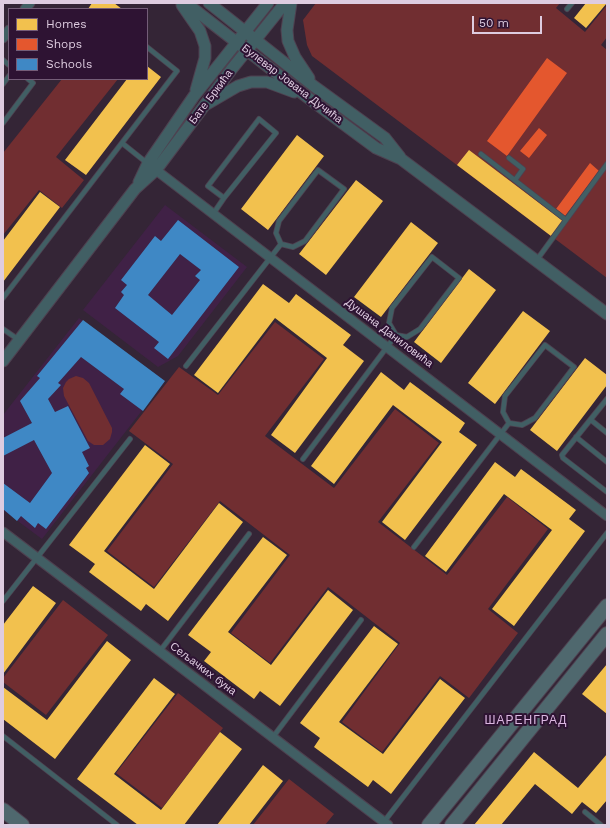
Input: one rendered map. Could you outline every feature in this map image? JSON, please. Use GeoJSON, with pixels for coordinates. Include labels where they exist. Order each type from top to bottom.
{"type":"FeatureCollection","features":[{"type":"Feature","properties":{"kind":"main road"},"geometry":{"type":"LineString","coordinates":[[429,825],[607,606]]}},
{"type":"Feature","properties":{"kind":"main road"},"geometry":{"type":"LineString","coordinates":[[452,825],[607,634]]}},
{"type":"Feature","properties":{"kind":"main road"},"geometry":{"type":"LineString","coordinates":[[3,810],[22,825]]}},
{"type":"Feature","properties":{"kind":"street"},"geometry":{"type":"LineString","coordinates":[[180,3],[200,32],[205,46],[204,62],[194,96]]}},
{"type":"Feature","properties":{"kind":"street","name":"Булевар Јована Дучића"},"geometry":{"type":"LineString","coordinates":[[186,3],[306,97],[376,148],[401,159],[607,314]]}},
{"type":"Feature","properties":{"kind":"street","name":"Булевар Јована Дучића"},"geometry":{"type":"LineString","coordinates":[[209,3],[315,87],[385,138],[401,159]]}},
{"type":"Feature","properties":{"kind":"street","name":"Бате Бркића"},"geometry":{"type":"LineString","coordinates":[[152,167],[194,96],[268,3]]}},
{"type":"Feature","properties":{"kind":"street","name":"Бате Бркића"},"geometry":{"type":"LineString","coordinates":[[3,360],[152,167],[203,107],[284,3]]}},
{"type":"Feature","properties":{"kind":"street"},"geometry":{"type":"LineString","coordinates":[[291,3],[286,30],[288,41],[295,57],[315,87]]}},
{"type":"Feature","properties":{"kind":"street"},"geometry":{"type":"LineString","coordinates":[[203,107],[238,86],[251,82],[267,82],[306,97]]}},
{"type":"Feature","properties":{"kind":"street","name":"Душана Даниловића"},"geometry":{"type":"LineString","coordinates":[[152,167],[607,516]]}},
{"type":"Feature","properties":{"kind":"street","name":"Сељачких буна"},"geometry":{"type":"LineString","coordinates":[[3,532],[385,824]]}},
{"type":"Feature","properties":{"kind":"lane"},"geometry":{"type":"LineString","coordinates":[[567,9],[572,3]]}},
{"type":"Feature","properties":{"kind":"lane"},"geometry":{"type":"LineString","coordinates":[[3,298],[177,71],[148,48]]}},
{"type":"Feature","properties":{"kind":"lane"},"geometry":{"type":"LineString","coordinates":[[3,123],[33,83],[29,80]]}},
{"type":"Feature","properties":{"kind":"lane"},"geometry":{"type":"LineString","coordinates":[[213,214],[276,133],[259,119],[208,186],[224,198]]}},
{"type":"Feature","properties":{"kind":"lane"},"geometry":{"type":"LineString","coordinates":[[122,143],[152,167]]}},
{"type":"Feature","properties":{"kind":"lane"},"geometry":{"type":"LineString","coordinates":[[481,154],[566,220]]}},
{"type":"Feature","properties":{"kind":"lane"},"geometry":{"type":"LineString","coordinates":[[509,158],[523,169],[515,180]]}},
{"type":"Feature","properties":{"kind":"lane"},"geometry":{"type":"LineString","coordinates":[[536,261],[607,164]]}},
{"type":"Feature","properties":{"kind":"lane"},"geometry":{"type":"LineString","coordinates":[[318,170],[344,189],[305,241],[293,247],[281,244],[276,233],[279,221],[318,170]]}},
{"type":"Feature","properties":{"kind":"lane"},"geometry":{"type":"LineString","coordinates":[[186,366],[281,244]]}},
{"type":"Feature","properties":{"kind":"lane"},"geometry":{"type":"LineString","coordinates":[[432,257],[459,278],[420,329],[407,337],[396,335],[389,323],[392,308],[432,257]]}},
{"type":"Feature","properties":{"kind":"lane"},"geometry":{"type":"LineString","coordinates":[[3,329],[19,340]]}},
{"type":"Feature","properties":{"kind":"lane"},"geometry":{"type":"LineString","coordinates":[[303,459],[396,335]]}},
{"type":"Feature","properties":{"kind":"lane"},"geometry":{"type":"LineString","coordinates":[[545,345],[574,367],[535,418],[522,425],[509,423],[503,412],[506,396],[545,345]]}},
{"type":"Feature","properties":{"kind":"lane"},"geometry":{"type":"LineString","coordinates":[[607,399],[562,454],[563,458],[607,492]]}},
{"type":"Feature","properties":{"kind":"lane"},"geometry":{"type":"LineString","coordinates":[[591,420],[607,432]]}},
{"type":"Feature","properties":{"kind":"lane"},"geometry":{"type":"LineString","coordinates":[[414,547],[509,423]]}},
{"type":"Feature","properties":{"kind":"lane"},"geometry":{"type":"LineString","coordinates":[[576,437],[607,462]]}},
{"type":"Feature","properties":{"kind":"lane"},"geometry":{"type":"LineString","coordinates":[[3,601],[130,438]]}},
{"type":"Feature","properties":{"kind":"lane"},"geometry":{"type":"LineString","coordinates":[[385,824],[607,533]]}},
{"type":"Feature","properties":{"kind":"lane"},"geometry":{"type":"LineString","coordinates":[[160,651],[249,534]]}},
{"type":"Feature","properties":{"kind":"lane"},"geometry":{"type":"LineString","coordinates":[[272,737],[361,620]]}},
{"type":"Feature","properties":{"kind":"lane"},"geometry":{"type":"LineString","coordinates":[[3,736],[117,825]]}},
{"type":"Feature","properties":{"kind":"lane"},"geometry":{"type":"LineString","coordinates":[[585,812],[601,825]]}},
{"type":"Feature","properties":{"kind":"shaded area"},"geometry":{"type":"Polygon","coordinates":[[[316,3],[560,3],[556,8],[585,32],[607,5],[607,37],[601,45],[607,50],[607,278],[312,56],[307,45],[303,20],[316,3]]]}},
{"type":"Feature","properties":{"kind":"shaded area"},"geometry":{"type":"Polygon","coordinates":[[[61,80],[117,80],[56,157],[84,180],[62,208],[39,190],[3,235],[3,153],[61,80]]]}},
{"type":"Feature","properties":{"kind":"shaded area"},"geometry":{"type":"Polygon","coordinates":[[[165,205],[247,267],[178,356],[158,367],[83,310],[165,205]]]}},
{"type":"Feature","properties":{"kind":"shaded area"},"geometry":{"type":"Polygon","coordinates":[[[79,318],[165,381],[42,539],[3,510],[3,415],[79,318]]]}},
{"type":"Feature","properties":{"kind":"shaded area"},"geometry":{"type":"Polygon","coordinates":[[[275,322],[324,359],[265,436],[334,488],[395,409],[439,443],[378,522],[447,575],[507,497],[548,529],[488,609],[518,633],[469,698],[440,676],[382,752],[342,722],[400,643],[328,587],[270,663],[231,633],[290,555],[220,501],[154,587],[107,551],[173,464],[129,431],[179,367],[218,395],[275,322]]]}},
{"type":"Feature","properties":{"kind":"shaded area"},"geometry":{"type":"Polygon","coordinates":[[[76,376],[83,378],[89,383],[112,428],[110,439],[103,445],[94,445],[88,441],[64,396],[63,388],[66,382],[76,376]]]}},
{"type":"Feature","properties":{"kind":"shaded area"},"geometry":{"type":"Polygon","coordinates":[[[63,600],[108,635],[46,715],[3,682],[3,678],[63,600]]]}},
{"type":"Feature","properties":{"kind":"shaded area"},"geometry":{"type":"Polygon","coordinates":[[[178,693],[223,728],[162,808],[116,773],[178,693]]]}},
{"type":"Feature","properties":{"kind":"shaded area"},"geometry":{"type":"Polygon","coordinates":[[[289,779],[334,814],[325,825],[253,825],[289,779]]]}},
{"type":"Feature","properties":{"kind":"building: Homes"},"geometry":{"type":"Polygon","coordinates":[[[92,3],[114,3],[121,8],[89,8],[92,3]]]}},
{"type":"Feature","properties":{"kind":"building: Homes"},"geometry":{"type":"Polygon","coordinates":[[[586,3],[607,3],[586,28],[574,18],[586,3]]]}},
{"type":"Feature","properties":{"kind":"building: Homes"},"geometry":{"type":"Polygon","coordinates":[[[148,67],[161,77],[86,175],[65,160],[126,80],[148,80],[148,67]]]}},
{"type":"Feature","properties":{"kind":"building: Homes"},"geometry":{"type":"Polygon","coordinates":[[[297,135],[324,156],[268,230],[241,209],[297,135]]]}},
{"type":"Feature","properties":{"kind":"building: Homes"},"geometry":{"type":"Polygon","coordinates":[[[469,150],[563,221],[551,236],[457,165],[469,150]]]}},
{"type":"Feature","properties":{"kind":"building: Homes"},"geometry":{"type":"Polygon","coordinates":[[[356,180],[383,201],[326,275],[299,254],[356,180]]]}},
{"type":"Feature","properties":{"kind":"building: Homes"},"geometry":{"type":"Polygon","coordinates":[[[40,192],[60,207],[3,282],[3,241],[40,192]]]}},
{"type":"Feature","properties":{"kind":"building: Homes"},"geometry":{"type":"Polygon","coordinates":[[[411,222],[438,243],[381,317],[354,297],[411,222]]]}},
{"type":"Feature","properties":{"kind":"building: Homes"},"geometry":{"type":"Polygon","coordinates":[[[469,269],[496,290],[441,363],[414,342],[469,269]]]}},
{"type":"Feature","properties":{"kind":"building: Homes"},"geometry":{"type":"Polygon","coordinates":[[[263,284],[289,303],[296,294],[351,335],[343,345],[364,361],[295,453],[271,435],[327,358],[275,318],[218,393],[194,375],[263,284]]]}},
{"type":"Feature","properties":{"kind":"building: Homes"},"geometry":{"type":"Polygon","coordinates":[[[523,311],[550,331],[495,404],[468,383],[523,311]]]}},
{"type":"Feature","properties":{"kind":"building: Homes"},"geometry":{"type":"Polygon","coordinates":[[[585,358],[607,375],[607,385],[557,451],[530,430],[585,358]]]}},
{"type":"Feature","properties":{"kind":"building: Homes"},"geometry":{"type":"Polygon","coordinates":[[[381,372],[404,390],[410,382],[465,423],[459,432],[477,445],[405,540],[382,522],[442,442],[393,405],[334,484],[311,466],[381,372]]]}},
{"type":"Feature","properties":{"kind":"building: Homes"},"geometry":{"type":"Polygon","coordinates":[[[145,445],[170,464],[104,551],[154,589],[219,503],[243,522],[168,621],[146,604],[141,611],[89,572],[95,564],[69,545],[145,445]]]}},
{"type":"Feature","properties":{"kind":"building: Homes"},"geometry":{"type":"Polygon","coordinates":[[[495,462],[515,477],[521,469],[576,510],[569,519],[585,531],[514,626],[492,609],[552,530],[504,494],[446,572],[425,556],[495,462]]]}},
{"type":"Feature","properties":{"kind":"building: Homes"},"geometry":{"type":"Polygon","coordinates":[[[263,537],[287,555],[228,632],[271,665],[328,590],[353,610],[280,706],[260,691],[254,699],[204,661],[211,652],[188,635],[263,537]]]}},
{"type":"Feature","properties":{"kind":"building: Homes"},"geometry":{"type":"Polygon","coordinates":[[[33,586],[56,603],[3,674],[3,625],[33,586]]]}},
{"type":"Feature","properties":{"kind":"building: Homes"},"geometry":{"type":"Polygon","coordinates":[[[374,626],[398,644],[339,722],[383,754],[440,679],[465,698],[391,794],[373,780],[368,787],[314,747],[320,738],[300,723],[374,626]]]}},
{"type":"Feature","properties":{"kind":"building: Homes"},"geometry":{"type":"Polygon","coordinates":[[[107,641],[131,660],[55,759],[3,719],[3,687],[47,720],[107,641]]]}},
{"type":"Feature","properties":{"kind":"building: Homes"},"geometry":{"type":"Polygon","coordinates":[[[607,664],[607,714],[582,694],[607,664]]]}},
{"type":"Feature","properties":{"kind":"building: Homes"},"geometry":{"type":"Polygon","coordinates":[[[154,678],[175,694],[114,774],[161,810],[220,732],[242,749],[184,825],[138,825],[77,779],[154,678]]]}},
{"type":"Feature","properties":{"kind":"building: Homes"},"geometry":{"type":"Polygon","coordinates":[[[534,752],[578,788],[607,754],[607,800],[596,813],[582,802],[572,814],[535,784],[501,825],[474,825],[534,752]]]}},
{"type":"Feature","properties":{"kind":"building: Homes"},"geometry":{"type":"Polygon","coordinates":[[[263,765],[283,781],[249,825],[217,825],[263,765]]]}},
{"type":"Feature","properties":{"kind":"building: Shops"},"geometry":{"type":"Polygon","coordinates":[[[547,58],[567,73],[507,156],[487,141],[547,58]]]}},
{"type":"Feature","properties":{"kind":"building: Shops"},"geometry":{"type":"Polygon","coordinates":[[[539,128],[547,135],[529,158],[520,151],[539,128]]]}},
{"type":"Feature","properties":{"kind":"building: Shops"},"geometry":{"type":"Polygon","coordinates":[[[590,163],[599,171],[565,216],[556,209],[590,163]]]}},
{"type":"Feature","properties":{"kind":"building: Schools"},"geometry":{"type":"Polygon","coordinates":[[[178,220],[239,267],[168,359],[154,348],[159,342],[115,308],[124,295],[121,292],[127,285],[121,280],[155,236],[161,241],[178,220]],[[180,254],[148,295],[172,315],[200,280],[195,276],[201,270],[180,254]]]}},
{"type":"Feature","properties":{"kind":"building: Schools"},"geometry":{"type":"Polygon","coordinates":[[[83,320],[165,381],[143,411],[120,394],[124,389],[81,357],[58,383],[61,385],[48,399],[55,412],[68,406],[90,448],[82,452],[89,466],[86,468],[89,473],[46,529],[38,523],[35,528],[21,516],[17,521],[3,509],[3,483],[30,503],[52,473],[34,440],[3,456],[3,438],[32,423],[20,401],[40,378],[37,376],[83,320]]]}},
{"type":"Feature","properties":{"kind":"district","name":"ШАРЕНГРАД"},"geometry":{"type":"Point","coordinates":[526,720]}}]}
